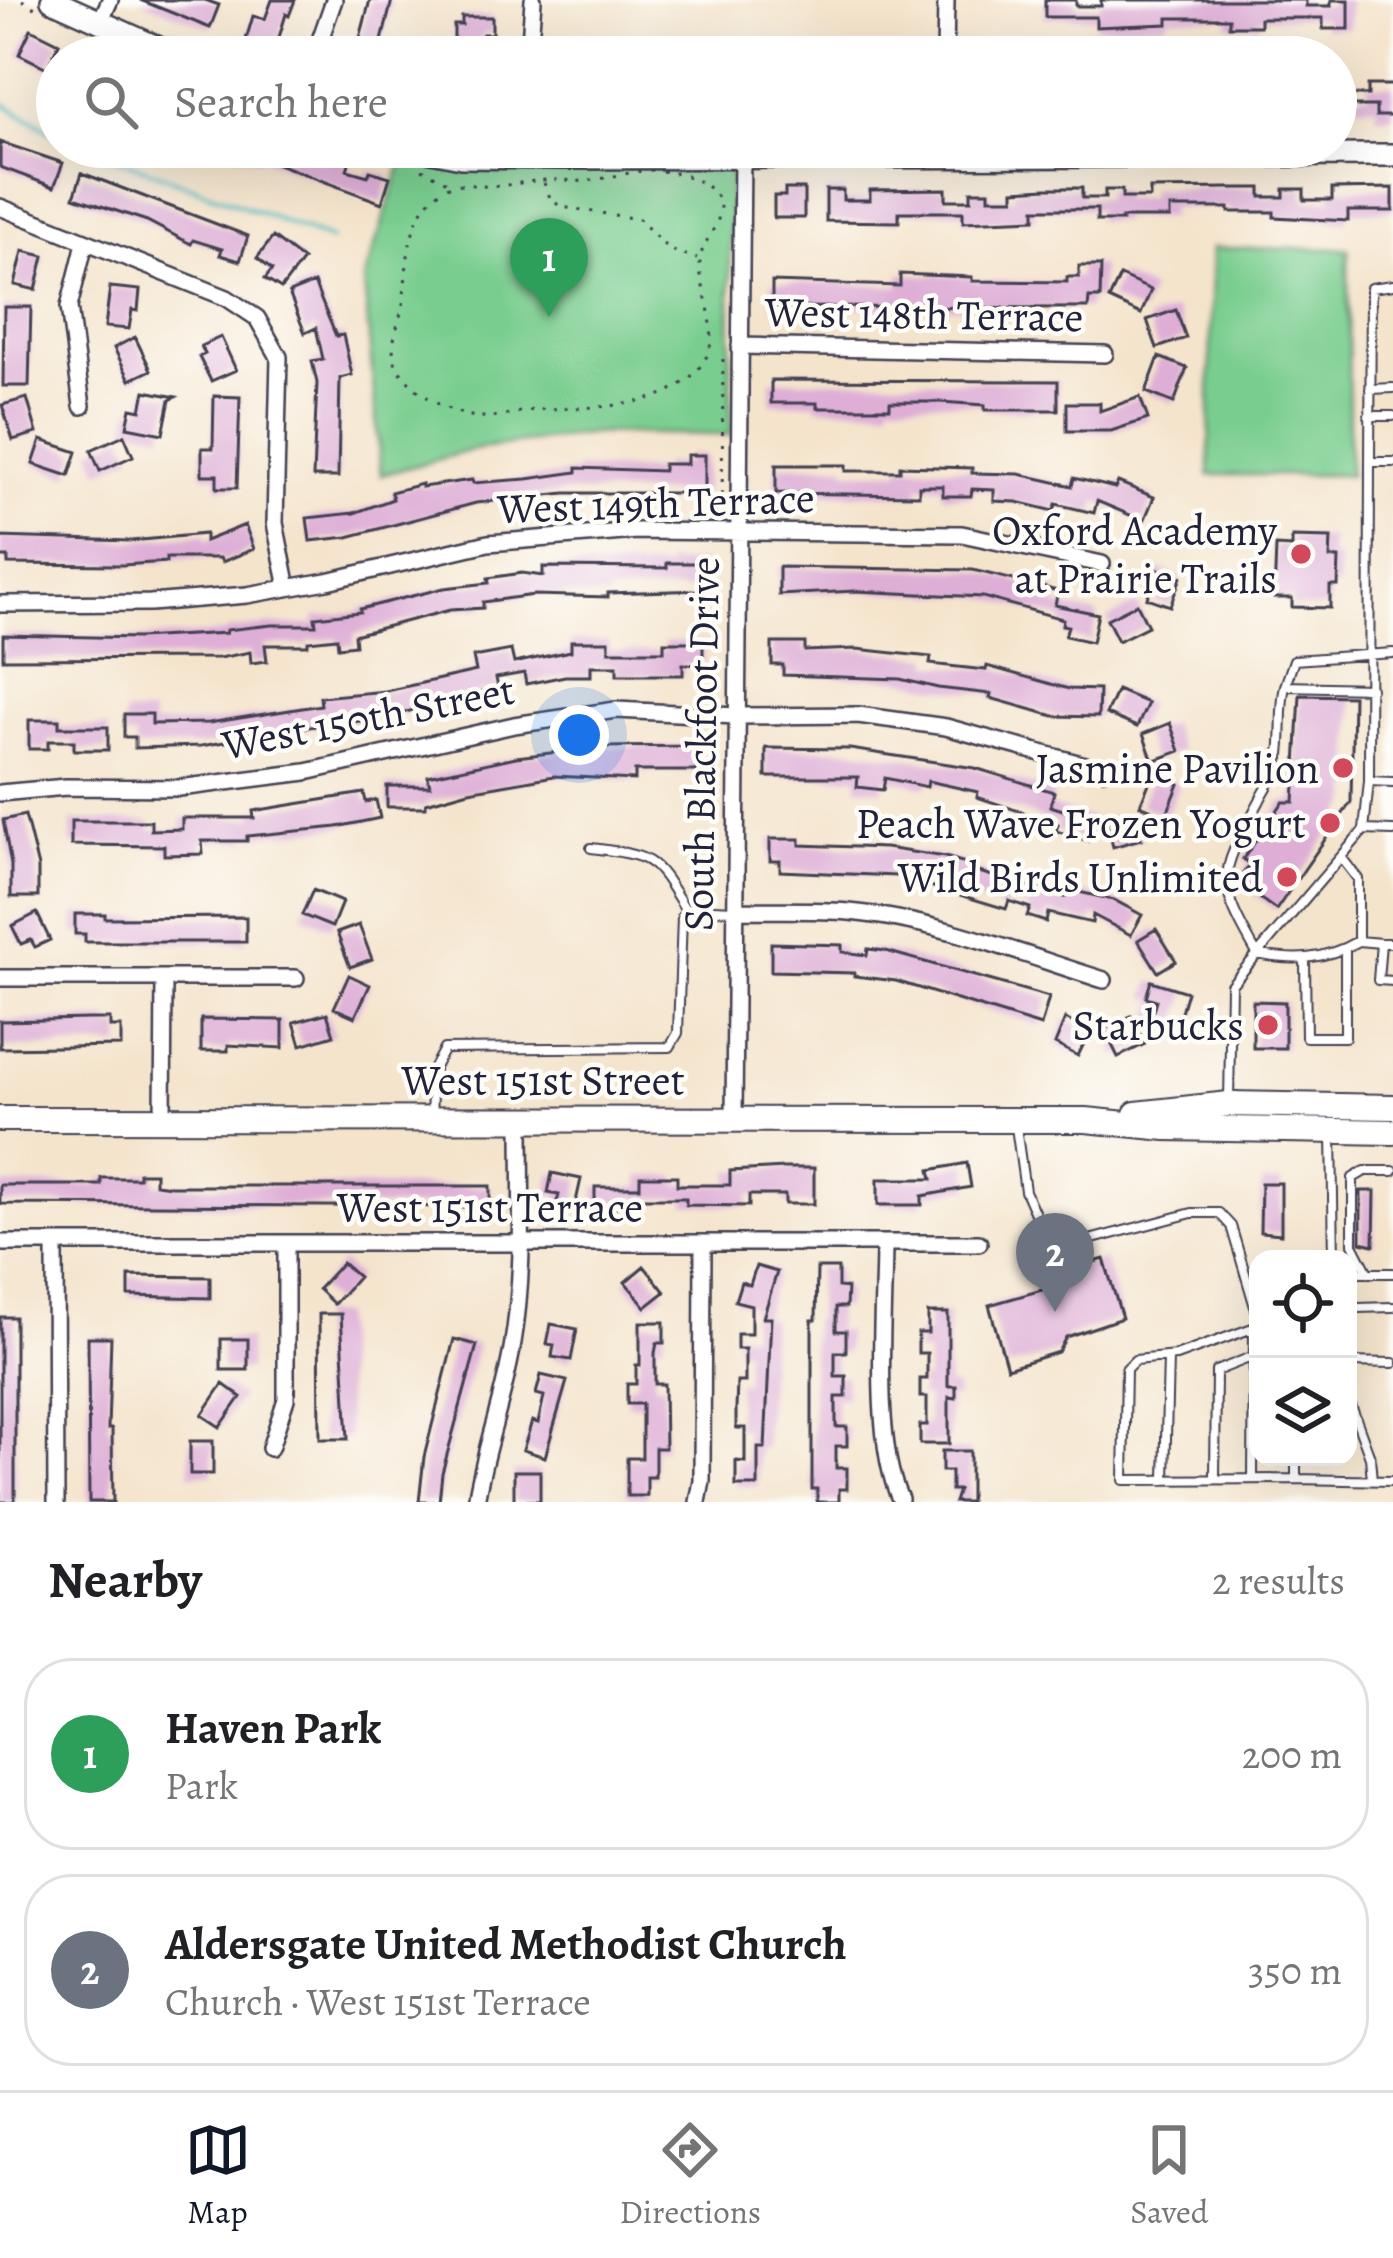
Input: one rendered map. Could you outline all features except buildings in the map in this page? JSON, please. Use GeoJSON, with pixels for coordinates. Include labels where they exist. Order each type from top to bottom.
{"type":"FeatureCollection","features":[{"type":"Feature","properties":{"kind":"main road","name":"West 151st Street"},"geometry":{"type":"LineString","coordinates":[[1086,1120],[1229,1104],[1393,1107]]}},
{"type":"Feature","properties":{"kind":"main road"},"geometry":{"type":"LineString","coordinates":[[1145,1125],[1220,1121],[1229,1104]]}},
{"type":"Feature","properties":{"kind":"main road","name":"West 151st Street"},"geometry":{"type":"LineString","coordinates":[[0,1119],[1086,1120],[1393,1132]]}},
{"type":"Feature","properties":{"kind":"street"},"geometry":{"type":"LineString","coordinates":[[52,0],[128,36]]}},
{"type":"Feature","properties":{"kind":"street"},"geometry":{"type":"LineString","coordinates":[[99,24],[110,0]]}},
{"type":"Feature","properties":{"kind":"street"},"geometry":{"type":"LineString","coordinates":[[321,36],[334,0]]}},
{"type":"Feature","properties":{"kind":"street"},"geometry":{"type":"LineString","coordinates":[[531,36],[533,0]]}},
{"type":"Feature","properties":{"kind":"street"},"geometry":{"type":"LineString","coordinates":[[945,36],[946,0]]}},
{"type":"Feature","properties":{"kind":"street"},"geometry":{"type":"LineString","coordinates":[[1357,155],[1393,155]]}},
{"type":"Feature","properties":{"kind":"street","name":"South Blackfoot Drive"},"geometry":{"type":"LineString","coordinates":[[734,1118],[737,716],[731,532],[741,168]]}},
{"type":"Feature","properties":{"kind":"street"},"geometry":{"type":"LineString","coordinates":[[0,208],[227,298],[256,318],[279,356],[275,523],[288,588]]}},
{"type":"Feature","properties":{"kind":"street"},"geometry":{"type":"LineString","coordinates":[[82,406],[69,307],[85,243]]}},
{"type":"Feature","properties":{"kind":"street","name":"West 148th Terrace"},"geometry":{"type":"LineString","coordinates":[[735,351],[1105,354]]}},
{"type":"Feature","properties":{"kind":"street","name":"West 149th Terrace"},"geometry":{"type":"LineString","coordinates":[[0,604],[150,603],[288,588],[488,542],[636,531],[962,534],[1102,564]]}},
{"type":"Feature","properties":{"kind":"street","name":"West 150th Street"},"geometry":{"type":"LineString","coordinates":[[0,793],[66,787],[179,788],[306,772],[514,725],[616,710],[858,715],[946,727],[1103,770]]}},
{"type":"Feature","properties":{"kind":"street"},"geometry":{"type":"LineString","coordinates":[[735,910],[847,912],[890,918],[938,928],[1104,980]]}},
{"type":"Feature","properties":{"kind":"street"},"geometry":{"type":"LineString","coordinates":[[0,978],[296,978]]}},
{"type":"Feature","properties":{"kind":"street"},"geometry":{"type":"LineString","coordinates":[[163,1118],[164,978]]}},
{"type":"Feature","properties":{"kind":"street"},"geometry":{"type":"LineString","coordinates":[[476,1502],[512,1348],[520,1243],[520,1119]]}},
{"type":"Feature","properties":{"kind":"street","name":"West 151st Terrace"},"geometry":{"type":"LineString","coordinates":[[0,1243],[980,1243]]}},
{"type":"Feature","properties":{"kind":"street"},"geometry":{"type":"LineString","coordinates":[[55,1243],[56,1502]]}},
{"type":"Feature","properties":{"kind":"street"},"geometry":{"type":"LineString","coordinates":[[270,1448],[286,1400],[286,1243]]}},
{"type":"Feature","properties":{"kind":"street"},"geometry":{"type":"LineString","coordinates":[[698,1502],[703,1243]]}},
{"type":"Feature","properties":{"kind":"street"},"geometry":{"type":"LineString","coordinates":[[884,1243],[885,1443],[900,1498]]}},
{"type":"Feature","properties":{"kind":"lane"},"geometry":{"type":"LineString","coordinates":[[1229,1104],[1231,985],[1364,830],[1371,653],[1371,288],[1393,285]]}},
{"type":"Feature","properties":{"kind":"lane"},"geometry":{"type":"LineString","coordinates":[[1370,389],[1393,388]]}},
{"type":"Feature","properties":{"kind":"lane"},"geometry":{"type":"LineString","coordinates":[[1370,416],[1393,416]]}},
{"type":"Feature","properties":{"kind":"lane"},"geometry":{"type":"LineString","coordinates":[[1370,462],[1393,462]]}},
{"type":"Feature","properties":{"kind":"lane"},"geometry":{"type":"LineString","coordinates":[[1393,653],[1294,660],[1280,708],[1279,763],[1230,855],[1224,877],[1235,916],[1257,954],[1292,962],[1358,941],[1393,943]]}},
{"type":"Feature","properties":{"kind":"lane"},"geometry":{"type":"LineString","coordinates":[[1285,686],[1370,688]]}},
{"type":"Feature","properties":{"kind":"lane"},"geometry":{"type":"LineString","coordinates":[[1369,782],[1393,782]]}},
{"type":"Feature","properties":{"kind":"lane"},"geometry":{"type":"LineString","coordinates":[[1364,830],[1393,831]]}},
{"type":"Feature","properties":{"kind":"lane"},"geometry":{"type":"LineString","coordinates":[[591,848],[638,854],[657,862],[687,912]]}},
{"type":"Feature","properties":{"kind":"lane"},"geometry":{"type":"LineString","coordinates":[[1341,857],[1358,879],[1358,941]]}},
{"type":"Feature","properties":{"kind":"lane"},"geometry":{"type":"LineString","coordinates":[[431,1119],[433,1069],[444,1049],[670,1047],[678,1033],[682,916],[691,908],[735,910]]}},
{"type":"Feature","properties":{"kind":"lane"},"geometry":{"type":"LineString","coordinates":[[1382,943],[1378,980],[1393,981]]}},
{"type":"Feature","properties":{"kind":"lane"},"geometry":{"type":"LineString","coordinates":[[1305,960],[1306,1037],[1345,1037],[1345,948]]}},
{"type":"Feature","properties":{"kind":"lane"},"geometry":{"type":"LineString","coordinates":[[1016,1120],[1024,1191],[1051,1250],[1192,1213],[1219,1214],[1231,1226],[1249,1294]]}},
{"type":"Feature","properties":{"kind":"lane"},"geometry":{"type":"LineString","coordinates":[[1332,1131],[1334,1250]]}},
{"type":"Feature","properties":{"kind":"lane"},"geometry":{"type":"LineString","coordinates":[[1369,1273],[1353,1244],[1353,1178],[1365,1171],[1393,1171]]}},
{"type":"Feature","properties":{"kind":"lane"},"geometry":{"type":"LineString","coordinates":[[1357,1273],[1393,1274]]}},
{"type":"Feature","properties":{"kind":"lane"},"geometry":{"type":"LineString","coordinates":[[1357,1308],[1393,1307]]}},
{"type":"Feature","properties":{"kind":"lane"},"geometry":{"type":"LineString","coordinates":[[1249,1327],[1168,1357],[1135,1360],[1126,1369],[1124,1480],[1393,1481]]}},
{"type":"Feature","properties":{"kind":"lane"},"geometry":{"type":"LineString","coordinates":[[1166,1480],[1168,1357]]}},
{"type":"Feature","properties":{"kind":"lane"},"geometry":{"type":"LineString","coordinates":[[1215,1479],[1216,1371],[1249,1358]]}},
{"type":"Feature","properties":{"kind":"lane"},"geometry":{"type":"LineString","coordinates":[[1253,1479],[1254,1358]]}},
{"type":"Feature","properties":{"kind":"lane"},"geometry":{"type":"LineString","coordinates":[[1357,1362],[1393,1363]]}},
{"type":"Feature","properties":{"kind":"lane"},"geometry":{"type":"LineString","coordinates":[[1357,1422],[1370,1457],[1372,1480]]}},
{"type":"Feature","properties":{"kind":"lane"},"geometry":{"type":"LineString","coordinates":[[1295,1466],[1296,1479]]}},
{"type":"Feature","properties":{"kind":"path"},"geometry":{"type":"LineString","coordinates":[[525,168],[491,187],[448,185],[420,213],[410,242],[403,307],[392,347],[400,373],[420,392],[451,410],[488,416],[644,400],[673,388],[706,359],[735,351],[731,532]]}},
{"type":"Feature","properties":{"kind":"path"},"geometry":{"type":"LineString","coordinates":[[539,168],[545,191],[562,207],[638,219],[668,249],[700,260]]}},
{"type":"Feature","properties":{"kind":"path"},"geometry":{"type":"LineString","coordinates":[[556,168],[590,181],[650,170],[692,178],[709,187],[720,203],[700,260],[710,319],[706,359]]}},
{"type":"Feature","properties":{"kind":"green space"},"geometry":{"type":"Polygon","coordinates":[[[400,168],[728,168],[731,435],[594,433],[472,450],[381,475],[364,280],[400,168]]]}},
{"type":"Feature","properties":{"kind":"green space"},"geometry":{"type":"Polygon","coordinates":[[[1212,248],[1348,249],[1349,475],[1209,475],[1212,248]]]}},
{"type":"Feature","properties":{"kind":"waterway"},"geometry":{"type":"LineString","coordinates":[[0,102],[36,122]]}},
{"type":"Feature","properties":{"kind":"waterway"},"geometry":{"type":"LineString","coordinates":[[143,168],[331,240]]}},
{"type":"Feature","properties":{"kind":"place","name":"Haven Park"},"geometry":{"type":"Point","coordinates":[549,317]}},
{"type":"Feature","properties":{"kind":"place","name":"Oxford Academy at Prairie Trails"},"geometry":{"type":"Point","coordinates":[1301,554]}},
{"type":"Feature","properties":{"kind":"place","name":"Jasmine Pavilion"},"geometry":{"type":"Point","coordinates":[1343,768]}},
{"type":"Feature","properties":{"kind":"place","name":"Peach Wave Frozen Yogurt"},"geometry":{"type":"Point","coordinates":[1330,823]}},
{"type":"Feature","properties":{"kind":"place","name":"Wild Birds Unlimited"},"geometry":{"type":"Point","coordinates":[1287,877]}},
{"type":"Feature","properties":{"kind":"place","name":"Starbucks"},"geometry":{"type":"Point","coordinates":[1268,1025]}},
{"type":"Feature","properties":{"kind":"place","name":"Aldersgate United Methodist Church"},"geometry":{"type":"Point","coordinates":[1055,1312]}}]}
